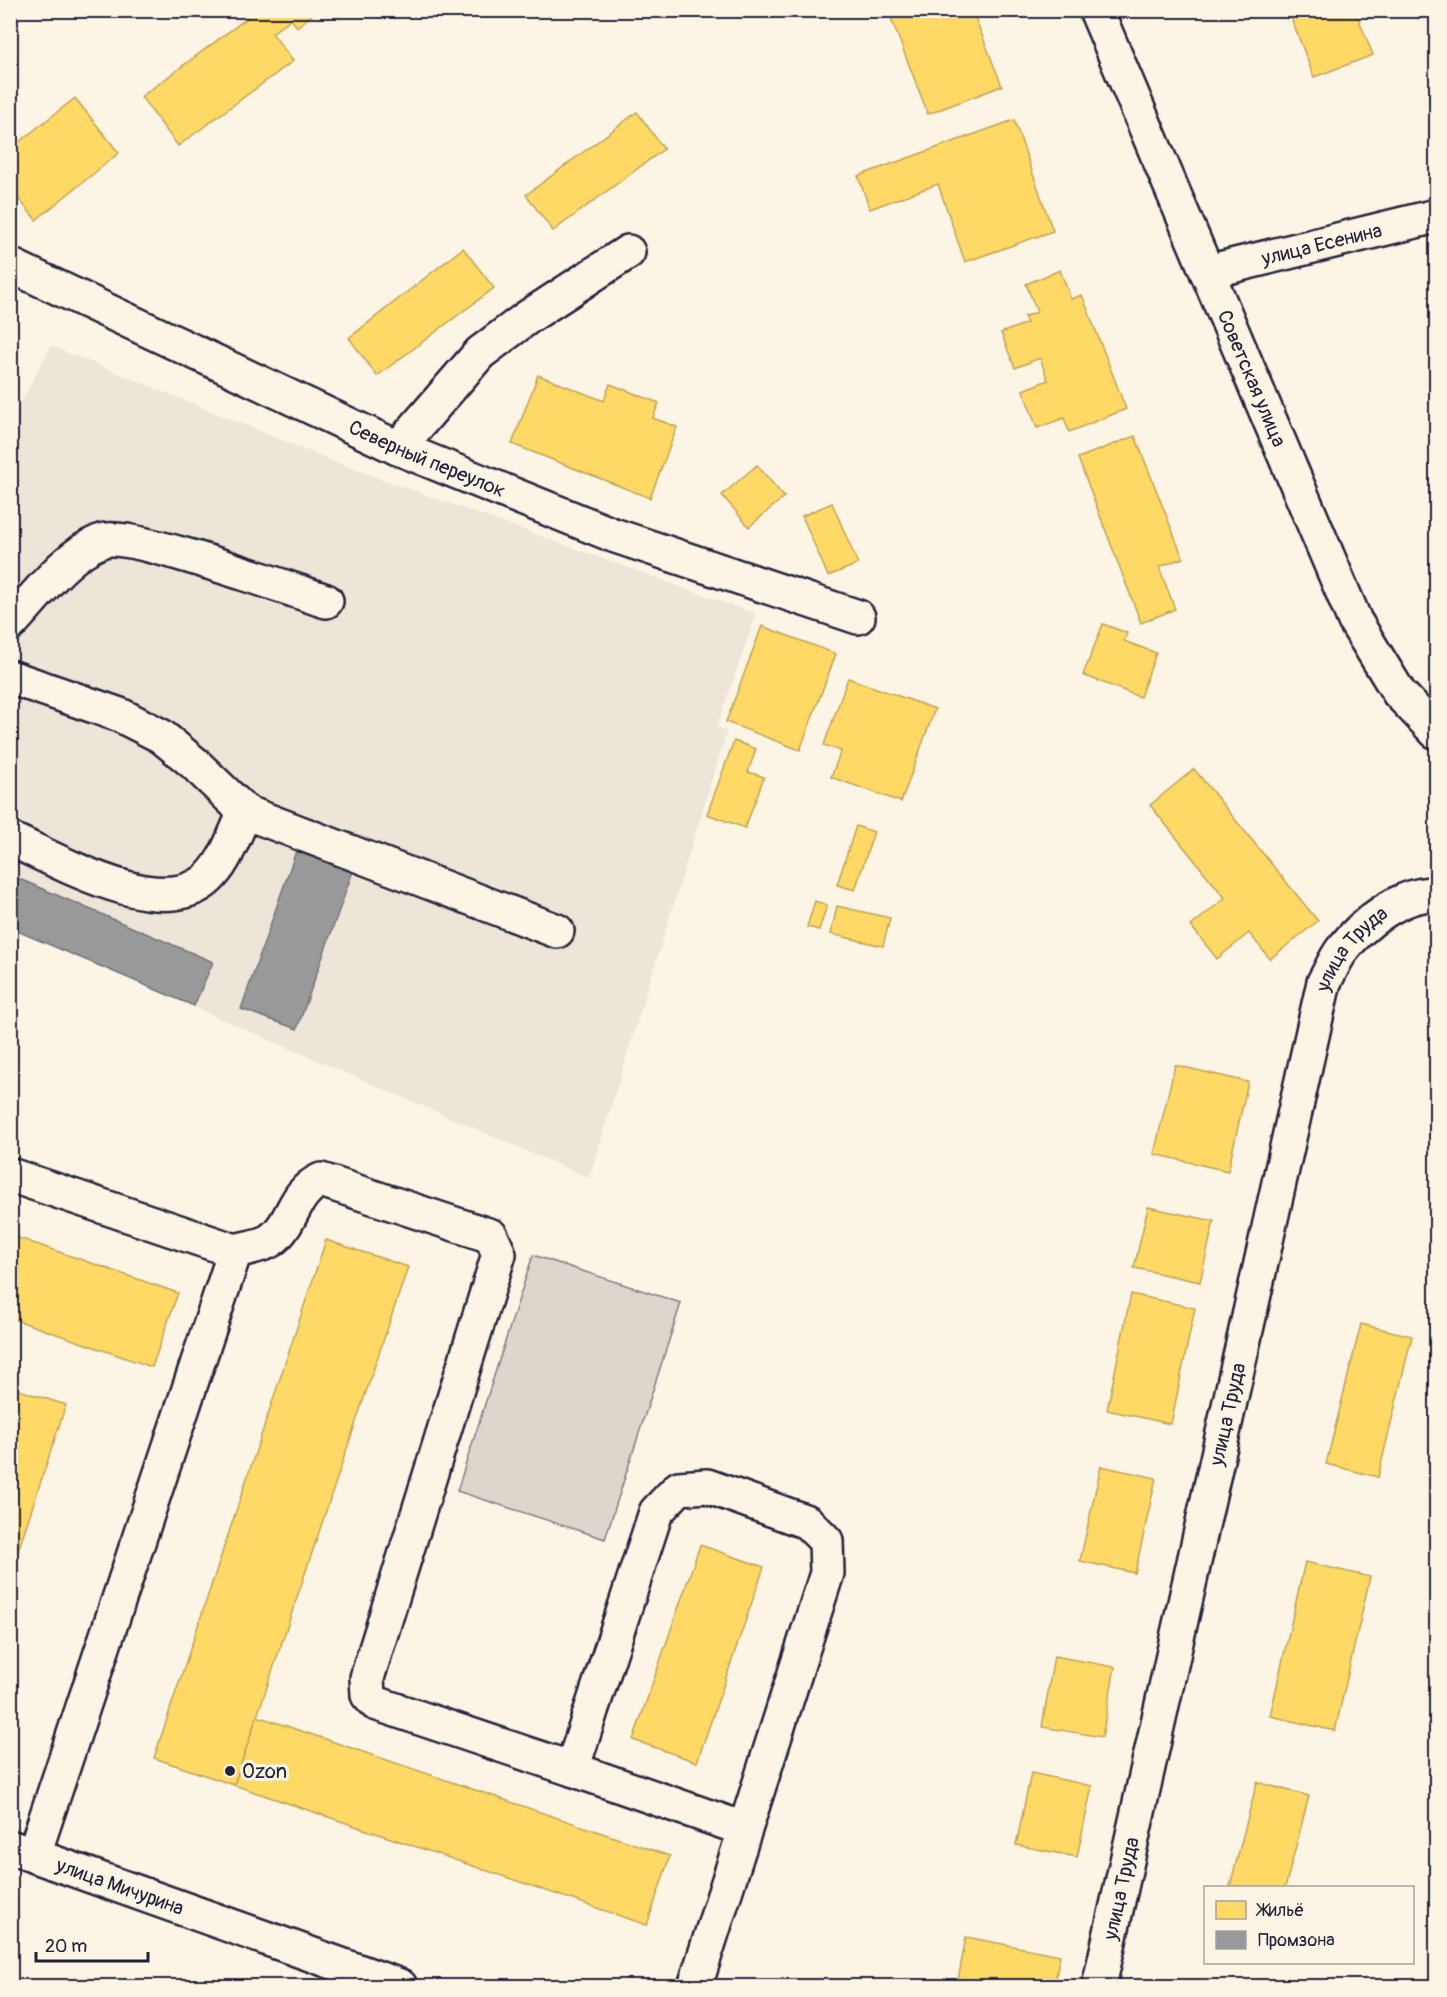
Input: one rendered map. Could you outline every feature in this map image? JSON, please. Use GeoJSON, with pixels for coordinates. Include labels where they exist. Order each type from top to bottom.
{"type":"FeatureCollection","features":[{"type":"Feature","properties":{"kind":"street","name":"Советская улица"},"geometry":{"type":"LineString","coordinates":[[1096,10],[1355,621],[1399,693],[1437,732]]}},
{"type":"Feature","properties":{"kind":"street","name":"улица Есенина"},"geometry":{"type":"LineString","coordinates":[[1207,272],[1437,216]]}},
{"type":"Feature","properties":{"kind":"street"},"geometry":{"type":"LineString","coordinates":[[398,448],[480,353],[528,317],[628,252]]}},
{"type":"Feature","properties":{"kind":"street","name":"Северный переулок"},"geometry":{"type":"LineString","coordinates":[[10,265],[398,448],[613,535],[858,617]]}},
{"type":"Feature","properties":{"kind":"street"},"geometry":{"type":"LineString","coordinates":[[10,624],[73,557],[103,540],[138,541],[326,601]]}},
{"type":"Feature","properties":{"kind":"street"},"geometry":{"type":"LineString","coordinates":[[10,677],[120,715],[161,736],[194,763],[245,812],[557,931]]}},
{"type":"Feature","properties":{"kind":"street"},"geometry":{"type":"LineString","coordinates":[[10,839],[119,886],[148,893],[178,893],[203,883],[219,866],[245,812]]}},
{"type":"Feature","properties":{"kind":"street","name":"улица Труда"},"geometry":{"type":"LineString","coordinates":[[1099,1986],[1324,982],[1342,950],[1374,917],[1401,902],[1434,894]]}},
{"type":"Feature","properties":{"kind":"street"},"geometry":{"type":"LineString","coordinates":[[10,1174],[236,1251],[270,1240],[280,1230],[307,1186],[321,1180],[491,1236],[499,1254],[367,1678],[368,1695],[375,1703],[744,1829]]}},
{"type":"Feature","properties":{"kind":"street"},"geometry":{"type":"LineString","coordinates":[[22,1851],[236,1251]]}},
{"type":"Feature","properties":{"kind":"street"},"geometry":{"type":"LineString","coordinates":[[572,1769],[656,1512],[679,1488],[708,1486],[807,1522],[826,1541],[827,1573],[695,1986]]}},
{"type":"Feature","properties":{"kind":"street","name":"улица Мичурина"},"geometry":{"type":"LineString","coordinates":[[22,1851],[400,1986]]}},
{"type":"Feature","properties":{"kind":"shaded area"},"geometry":{"type":"Polygon","coordinates":[[[51,346],[340,464],[756,614],[717,727],[727,731],[589,1178],[11,928],[11,420],[51,346]]]}},
{"type":"Feature","properties":{"kind":"shaded area"},"geometry":{"type":"Polygon","coordinates":[[[533,1255],[681,1303],[605,1539],[457,1491],[533,1255]]]}},
{"type":"Feature","properties":{"kind":"building: Жильё"},"geometry":{"type":"Polygon","coordinates":[[[242,10],[318,10],[297,27],[291,19],[272,33],[293,61],[178,146],[141,97],[247,18],[242,10]]]}},
{"type":"Feature","properties":{"kind":"building: Жильё"},"geometry":{"type":"Polygon","coordinates":[[[895,10],[972,10],[1002,86],[928,114],[889,13],[895,10]]]}},
{"type":"Feature","properties":{"kind":"building: Жильё"},"geometry":{"type":"Polygon","coordinates":[[[1288,10],[1355,10],[1373,55],[1314,77],[1288,10]]]}},
{"type":"Feature","properties":{"kind":"building: Жильё"},"geometry":{"type":"Polygon","coordinates":[[[75,98],[119,153],[36,220],[10,188],[10,149],[75,98]]]}},
{"type":"Feature","properties":{"kind":"building: Жильё"},"geometry":{"type":"Polygon","coordinates":[[[637,112],[664,149],[553,231],[526,195],[637,112]]]}},
{"type":"Feature","properties":{"kind":"building: Жильё"},"geometry":{"type":"Polygon","coordinates":[[[1014,120],[1053,231],[965,262],[938,184],[870,209],[858,176],[1014,120]]]}},
{"type":"Feature","properties":{"kind":"building: Жильё"},"geometry":{"type":"Polygon","coordinates":[[[463,248],[494,288],[377,376],[349,338],[463,248]]]}},
{"type":"Feature","properties":{"kind":"building: Жильё"},"geometry":{"type":"Polygon","coordinates":[[[1060,270],[1071,299],[1082,295],[1126,409],[1069,432],[1064,418],[1037,428],[1023,390],[1048,380],[1040,358],[1015,368],[1001,333],[1027,323],[1024,317],[1037,312],[1026,284],[1060,270]]]}},
{"type":"Feature","properties":{"kind":"building: Жильё"},"geometry":{"type":"Polygon","coordinates":[[[538,375],[604,401],[610,384],[659,403],[653,418],[677,427],[650,498],[512,444],[538,375]]]}},
{"type":"Feature","properties":{"kind":"building: Жильё"},"geometry":{"type":"Polygon","coordinates":[[[1135,436],[1183,558],[1159,567],[1175,609],[1141,623],[1078,458],[1135,436]]]}},
{"type":"Feature","properties":{"kind":"building: Жильё"},"geometry":{"type":"Polygon","coordinates":[[[757,465],[784,497],[749,527],[722,495],[757,465]]]}},
{"type":"Feature","properties":{"kind":"building: Жильё"},"geometry":{"type":"Polygon","coordinates":[[[832,503],[858,564],[828,576],[802,516],[832,503]]]}},
{"type":"Feature","properties":{"kind":"building: Жильё"},"geometry":{"type":"Polygon","coordinates":[[[1103,624],[1127,633],[1124,641],[1156,653],[1140,697],[1083,675],[1103,624]]]}},
{"type":"Feature","properties":{"kind":"building: Жильё"},"geometry":{"type":"Polygon","coordinates":[[[762,626],[836,654],[800,750],[726,722],[762,626]]]}},
{"type":"Feature","properties":{"kind":"building: Жильё"},"geometry":{"type":"Polygon","coordinates":[[[848,678],[935,709],[901,802],[831,777],[841,751],[824,745],[848,678]]]}},
{"type":"Feature","properties":{"kind":"building: Жильё"},"geometry":{"type":"Polygon","coordinates":[[[734,741],[756,749],[748,772],[764,777],[745,828],[707,814],[734,741]]]}},
{"type":"Feature","properties":{"kind":"building: Жильё"},"geometry":{"type":"Polygon","coordinates":[[[1194,769],[1318,921],[1270,959],[1249,933],[1217,959],[1191,926],[1225,898],[1150,805],[1194,769]]]}},
{"type":"Feature","properties":{"kind":"building: Жильё"},"geometry":{"type":"Polygon","coordinates":[[[856,826],[874,832],[855,890],[837,885],[856,826]]]}},
{"type":"Feature","properties":{"kind":"building: Жильё"},"geometry":{"type":"Polygon","coordinates":[[[815,901],[827,905],[819,930],[807,927],[815,901]]]}},
{"type":"Feature","properties":{"kind":"building: Жильё"},"geometry":{"type":"Polygon","coordinates":[[[837,906],[890,918],[883,946],[831,934],[837,906]]]}},
{"type":"Feature","properties":{"kind":"building: Жильё"},"geometry":{"type":"Polygon","coordinates":[[[1175,1065],[1248,1082],[1228,1171],[1154,1154],[1175,1065]]]}},
{"type":"Feature","properties":{"kind":"building: Жильё"},"geometry":{"type":"Polygon","coordinates":[[[1148,1207],[1214,1221],[1200,1282],[1134,1268],[1148,1207]]]}},
{"type":"Feature","properties":{"kind":"building: Жильё"},"geometry":{"type":"Polygon","coordinates":[[[10,1235],[178,1293],[152,1367],[10,1318],[10,1235]]]}},
{"type":"Feature","properties":{"kind":"building: Жильё"},"geometry":{"type":"Polygon","coordinates":[[[326,1240],[408,1267],[234,1785],[154,1758],[326,1240]]]}},
{"type":"Feature","properties":{"kind":"building: Жильё"},"geometry":{"type":"Polygon","coordinates":[[[1131,1294],[1195,1308],[1171,1424],[1107,1410],[1131,1294]]]}},
{"type":"Feature","properties":{"kind":"building: Жильё"},"geometry":{"type":"Polygon","coordinates":[[[1361,1324],[1412,1336],[1378,1477],[1326,1464],[1361,1324]]]}},
{"type":"Feature","properties":{"kind":"building: Жильё"},"geometry":{"type":"Polygon","coordinates":[[[10,1387],[66,1405],[10,1575],[10,1387]]]}},
{"type":"Feature","properties":{"kind":"building: Жильё"},"geometry":{"type":"Polygon","coordinates":[[[1101,1466],[1156,1478],[1135,1573],[1080,1561],[1101,1466]]]}},
{"type":"Feature","properties":{"kind":"building: Жильё"},"geometry":{"type":"Polygon","coordinates":[[[700,1545],[764,1567],[697,1762],[633,1740],[700,1545]]]}},
{"type":"Feature","properties":{"kind":"building: Жильё"},"geometry":{"type":"Polygon","coordinates":[[[1305,1562],[1370,1577],[1335,1731],[1270,1716],[1305,1562]]]}},
{"type":"Feature","properties":{"kind":"building: Жильё"},"geometry":{"type":"Polygon","coordinates":[[[1054,1656],[1115,1667],[1102,1737],[1042,1727],[1054,1656]]]}},
{"type":"Feature","properties":{"kind":"building: Жильё"},"geometry":{"type":"Polygon","coordinates":[[[257,1716],[670,1856],[647,1925],[234,1785],[257,1716]]]}},
{"type":"Feature","properties":{"kind":"building: Жильё"},"geometry":{"type":"Polygon","coordinates":[[[1031,1773],[1092,1786],[1077,1857],[1016,1845],[1031,1773]]]}},
{"type":"Feature","properties":{"kind":"building: Жильё"},"geometry":{"type":"Polygon","coordinates":[[[1257,1782],[1309,1796],[1286,1886],[1230,1886],[1257,1782]]]}},
{"type":"Feature","properties":{"kind":"building: Жильё"},"geometry":{"type":"Polygon","coordinates":[[[966,1937],[1060,1955],[1054,1986],[957,1986],[966,1937]]]}},
{"type":"Feature","properties":{"kind":"building: Промзона"},"geometry":{"type":"Polygon","coordinates":[[[296,851],[353,871],[297,1029],[241,1009],[296,851]]]}},
{"type":"Feature","properties":{"kind":"building: Промзона"},"geometry":{"type":"Polygon","coordinates":[[[10,875],[213,962],[194,1006],[10,928],[10,875]]]}},
{"type":"Feature","properties":{"kind":"place","name":"Ozon"},"geometry":{"type":"Point","coordinates":[230,1771]}}]}
